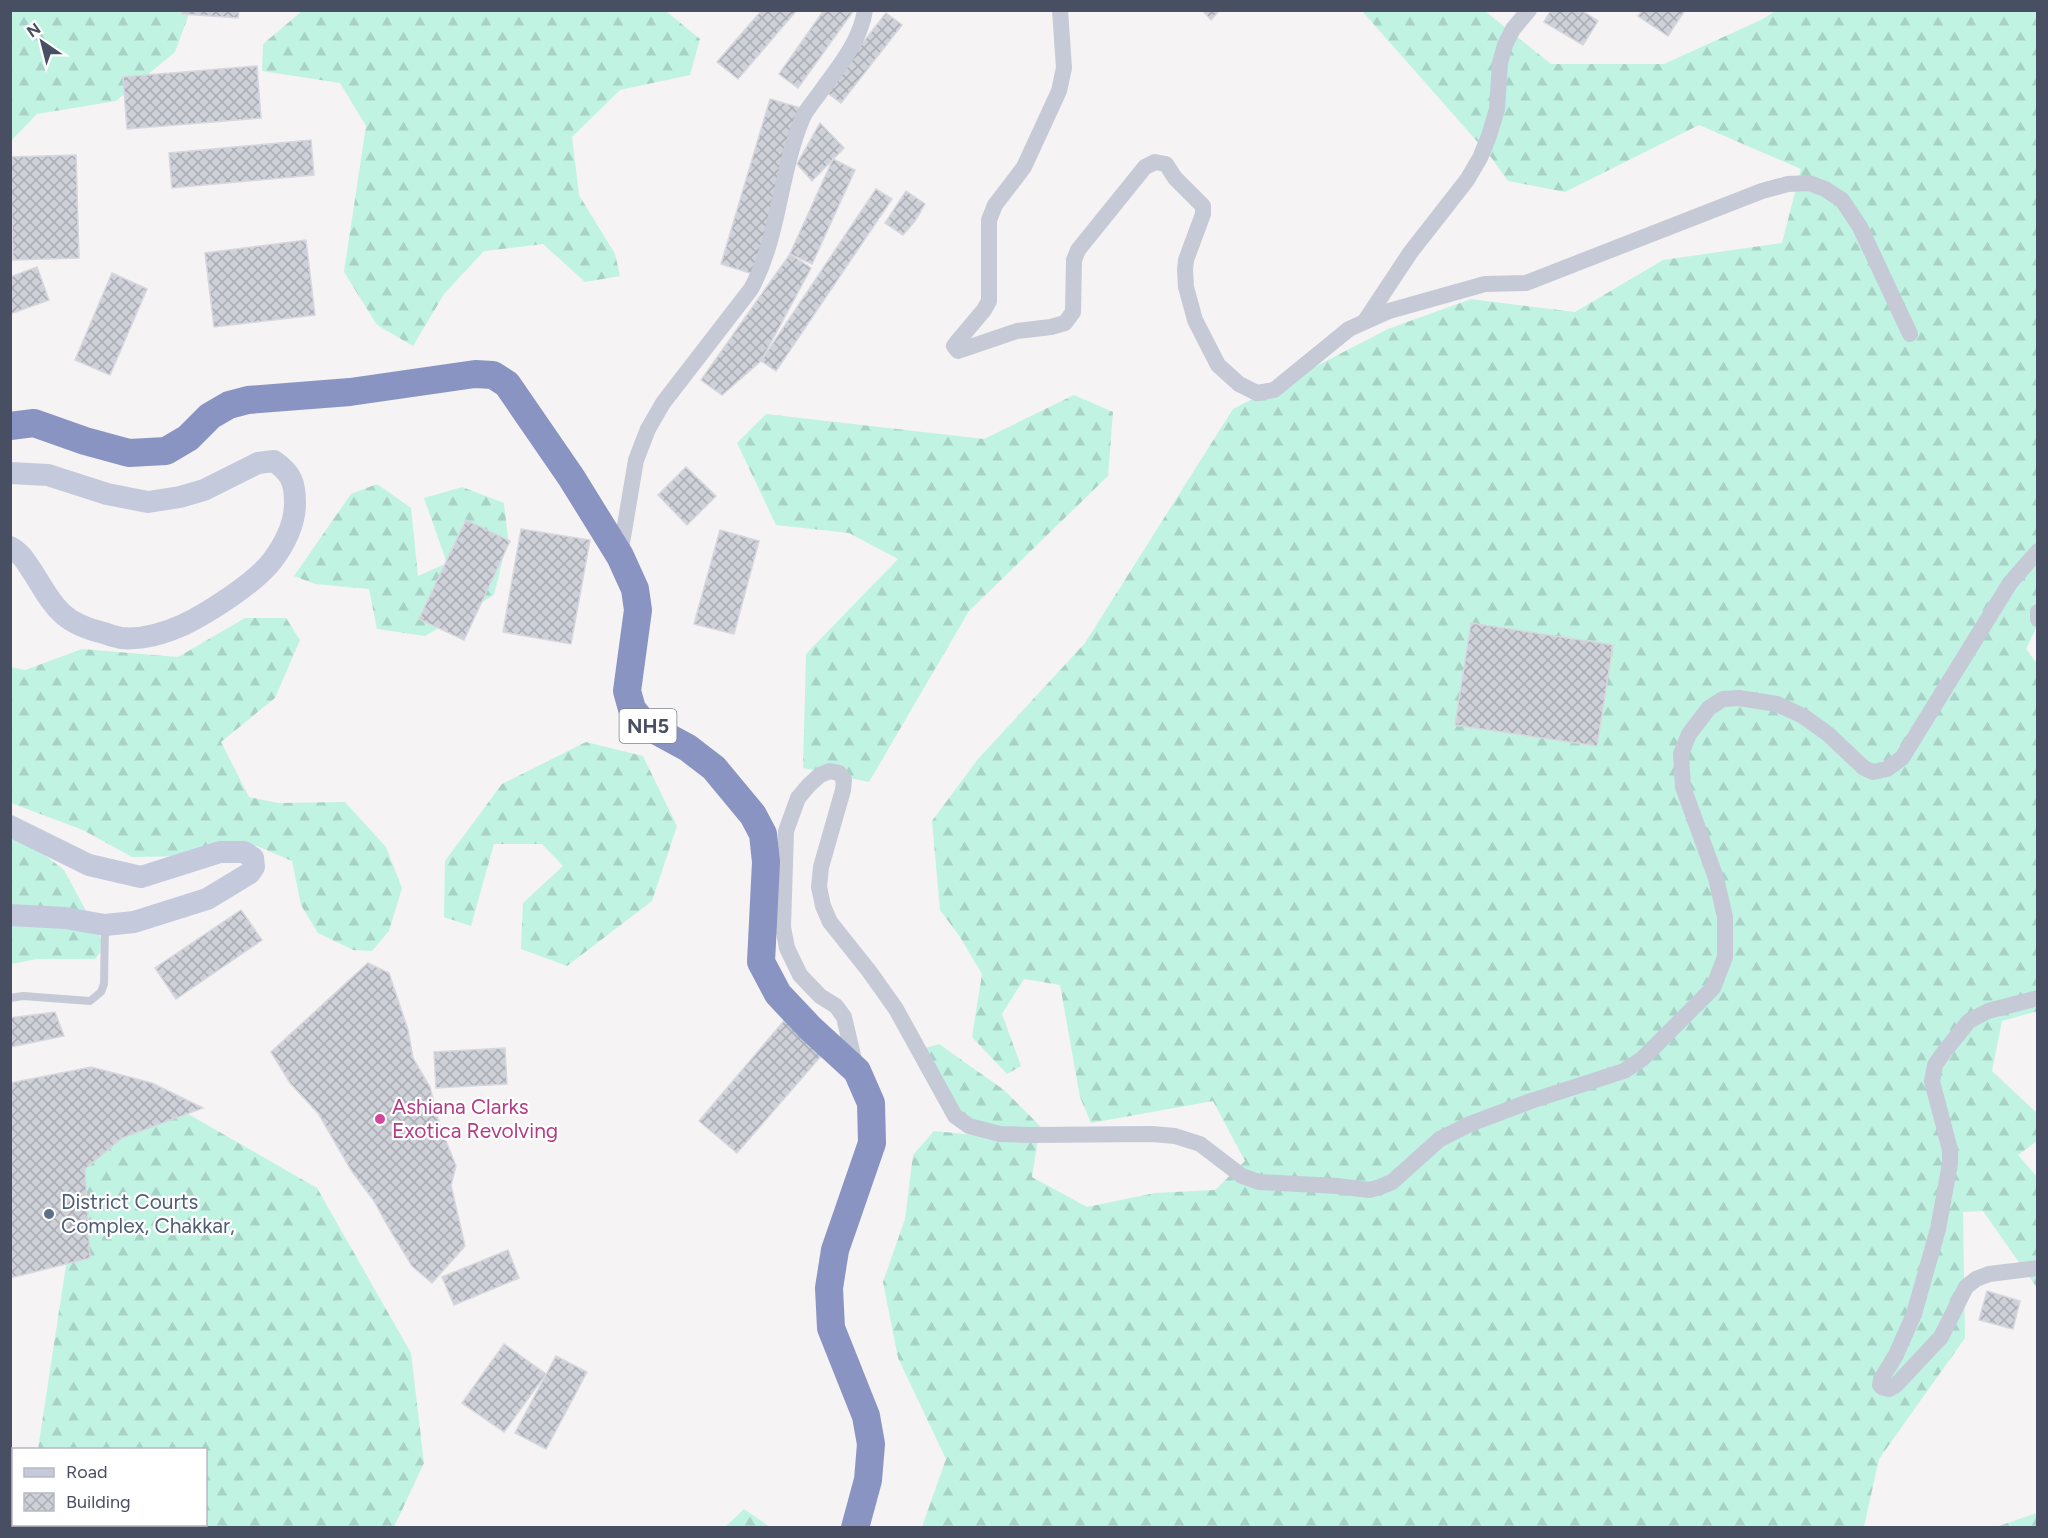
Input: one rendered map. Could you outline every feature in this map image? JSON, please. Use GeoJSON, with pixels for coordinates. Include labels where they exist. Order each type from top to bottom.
{"type":"FeatureCollection","features":[{"type":"Feature","properties":{"kind":"highway","name":"NH5"},"geometry":{"type":"LineString","coordinates":[[10,426],[34,423],[85,441],[129,453],[166,451],[188,438],[210,416],[229,405],[248,400],[350,393],[475,374],[493,375],[507,384],[571,477],[620,556],[635,589],[638,610],[627,691],[632,709],[644,724],[688,748],[714,768],[753,815],[763,834],[765,862],[761,962],[769,979],[778,994],[810,1028],[857,1071],[872,1103],[872,1143],[835,1250],[828,1288],[831,1328],[866,1416],[870,1444],[868,1479],[855,1527]]}},
{"type":"Feature","properties":{"kind":"street"},"geometry":{"type":"LineString","coordinates":[[620,556],[636,459],[648,429],[663,404],[751,289],[761,271],[769,249],[787,165],[804,115],[854,44],[865,10]]}},
{"type":"Feature","properties":{"kind":"street"},"geometry":{"type":"LineString","coordinates":[[1060,10],[1064,68],[1059,92],[1024,167],[995,206],[989,220],[989,301],[957,342],[955,349],[958,351],[1017,331],[1052,327],[1065,322],[1073,312],[1074,260],[1078,250],[1145,167],[1155,162],[1166,164],[1175,178],[1203,206],[1203,214],[1186,260],[1186,287],[1195,320],[1218,365],[1239,384],[1257,393],[1274,390],[1335,340],[1365,321],[1389,311],[1485,284],[1526,283],[1788,184],[1809,183],[1826,189],[1842,200],[1860,227],[1910,334]]}},
{"type":"Feature","properties":{"kind":"street"},"geometry":{"type":"LineString","coordinates":[[1365,321],[1410,253],[1467,180],[1480,158],[1497,109],[1500,63],[1505,45],[1529,10]]}},
{"type":"Feature","properties":{"kind":"street"},"geometry":{"type":"LineString","coordinates":[[10,473],[48,475],[107,494],[148,502],[180,497],[204,490],[258,463],[274,461],[286,469],[291,476],[295,492],[295,512],[285,542],[271,563],[249,582],[183,625],[155,635],[122,638],[83,628],[53,605],[24,559],[17,550],[10,547]]}},
{"type":"Feature","properties":{"kind":"street"},"geometry":{"type":"LineString","coordinates":[[857,1071],[844,1017],[836,1006],[820,996],[800,975],[787,948],[783,927],[786,831],[798,798],[820,775],[830,771],[839,773],[844,780],[821,867],[819,887],[823,906],[830,922],[896,1009],[955,1116],[969,1126],[1000,1134],[1175,1136],[1200,1143],[1242,1176],[1258,1182],[1369,1190],[1392,1182],[1440,1139],[1470,1124],[1531,1101],[1624,1071],[1642,1059],[1713,988],[1725,957],[1725,917],[1716,878],[1683,787],[1681,754],[1689,734],[1709,708],[1723,699],[1739,698],[1777,704],[1803,716],[1828,734],[1864,768],[1873,772],[1887,769],[1902,758],[2010,584],[2037,551]]}},
{"type":"Feature","properties":{"kind":"street"},"geometry":{"type":"LineString","coordinates":[[2037,612],[2037,619]]}},
{"type":"Feature","properties":{"kind":"street"},"geometry":{"type":"LineString","coordinates":[[10,826],[89,865],[141,877],[220,852],[244,852],[253,858],[254,867],[250,873],[207,899],[134,922],[105,925],[65,918],[10,915]]}},
{"type":"Feature","properties":{"kind":"street"},"geometry":{"type":"LineString","coordinates":[[2037,998],[1988,1011],[1969,1021],[1935,1065],[1932,1081],[1950,1150],[1950,1164],[1938,1229],[1914,1314],[1895,1357],[1881,1379],[1882,1388],[1889,1389],[1896,1385],[1941,1337],[1966,1287],[1976,1280],[2000,1271],[2037,1268]]}},
{"type":"Feature","properties":{"kind":"lane"},"geometry":{"type":"LineString","coordinates":[[10,998],[23,996],[90,1001],[104,984],[105,925]]}},
{"type":"Feature","properties":{"kind":"green space"},"geometry":{"type":"Polygon","coordinates":[[[11,11],[190,11],[175,52],[116,101],[37,114],[11,141],[11,11]]]}},
{"type":"Feature","properties":{"kind":"green space"},"geometry":{"type":"Polygon","coordinates":[[[302,11],[666,11],[700,39],[690,75],[620,90],[572,137],[579,195],[615,254],[620,276],[585,282],[543,244],[484,251],[444,294],[413,346],[377,325],[344,272],[366,126],[340,83],[262,71],[263,44],[302,11]]]}},
{"type":"Feature","properties":{"kind":"green space"},"geometry":{"type":"Polygon","coordinates":[[[1362,11],[1485,11],[1551,64],[1664,64],[1763,19],[1775,11],[2037,11],[2038,624],[2026,649],[2038,665],[2038,1011],[2002,1021],[1992,1071],[2037,1113],[2037,1141],[2018,1155],[2037,1177],[2037,1288],[1983,1211],[1963,1212],[1965,1338],[1879,1459],[1864,1527],[922,1527],[946,1459],[898,1358],[883,1282],[905,1219],[913,1155],[934,1131],[985,1136],[945,1098],[925,1048],[939,1044],[1004,1090],[1040,1126],[1032,1177],[1087,1207],[1155,1193],[1215,1190],[1245,1161],[1213,1101],[1091,1123],[1080,1097],[1060,985],[1024,979],[1002,1014],[1021,1066],[1007,1074],[972,1037],[982,974],[960,937],[940,910],[932,821],[978,759],[1085,643],[1233,409],[1388,329],[1471,299],[1575,312],[1663,260],[1782,243],[1801,169],[1699,125],[1565,192],[1508,181],[1490,156],[1362,11]]]}},
{"type":"Feature","properties":{"kind":"green space"},"geometry":{"type":"Polygon","coordinates":[[[1074,395],[1113,412],[1108,476],[969,611],[869,782],[803,768],[806,654],[898,559],[849,533],[776,525],[737,443],[766,414],[984,439],[1074,395]]]}},
{"type":"Feature","properties":{"kind":"green space"},"geometry":{"type":"Polygon","coordinates":[[[377,484],[411,508],[418,576],[447,563],[424,498],[462,487],[504,503],[508,538],[494,595],[425,636],[377,629],[369,589],[315,584],[294,576],[351,494],[377,484]]]}},
{"type":"Feature","properties":{"kind":"green space"},"geometry":{"type":"Polygon","coordinates":[[[245,618],[286,618],[300,640],[275,698],[221,742],[249,797],[278,803],[345,802],[386,847],[402,888],[389,931],[372,951],[353,950],[318,933],[301,905],[292,861],[257,846],[194,856],[132,857],[83,830],[11,803],[10,667],[25,670],[82,649],[178,657],[245,618]]]}},
{"type":"Feature","properties":{"kind":"green space"},"geometry":{"type":"Polygon","coordinates":[[[586,742],[643,756],[677,826],[652,901],[567,966],[521,949],[523,903],[563,866],[542,844],[494,844],[471,926],[444,917],[445,861],[502,784],[586,742]]]}},
{"type":"Feature","properties":{"kind":"green space"},"geometry":{"type":"Polygon","coordinates":[[[11,839],[26,841],[64,870],[105,946],[95,959],[37,959],[11,964],[11,839]]]}},
{"type":"Feature","properties":{"kind":"green space"},"geometry":{"type":"Polygon","coordinates":[[[183,1111],[317,1188],[411,1353],[424,1463],[394,1527],[26,1528],[26,1526],[207,1526],[207,1448],[38,1448],[83,1154],[183,1111]]]}},
{"type":"Feature","properties":{"kind":"green space"},"geometry":{"type":"Polygon","coordinates":[[[744,1509],[770,1527],[725,1527],[744,1509]]]}},
{"type":"Feature","properties":{"kind":"green space"},"geometry":{"type":"Polygon","coordinates":[[[2037,1513],[2037,1527],[1996,1527],[2037,1513]]]}},
{"type":"Feature","properties":{"kind":"building"},"geometry":{"type":"Polygon","coordinates":[[[182,10],[239,10],[238,18],[182,14],[182,10]]]}},
{"type":"Feature","properties":{"kind":"building"},"geometry":{"type":"Polygon","coordinates":[[[762,10],[797,10],[738,79],[717,62],[762,10]]]}},
{"type":"Feature","properties":{"kind":"building"},"geometry":{"type":"Polygon","coordinates":[[[824,10],[854,10],[798,88],[779,74],[824,10]]]}},
{"type":"Feature","properties":{"kind":"building"},"geometry":{"type":"Polygon","coordinates":[[[1202,10],[1220,10],[1211,20],[1202,10]]]}},
{"type":"Feature","properties":{"kind":"building"},"geometry":{"type":"Polygon","coordinates":[[[1551,10],[1581,10],[1598,21],[1583,45],[1544,22],[1551,10]]]}},
{"type":"Feature","properties":{"kind":"building"},"geometry":{"type":"Polygon","coordinates":[[[1643,10],[1685,10],[1668,36],[1638,16],[1643,10]]]}},
{"type":"Feature","properties":{"kind":"building"},"geometry":{"type":"Polygon","coordinates":[[[886,13],[902,25],[841,103],[825,91],[886,13]]]}},
{"type":"Feature","properties":{"kind":"building"},"geometry":{"type":"Polygon","coordinates":[[[257,66],[261,118],[127,129],[123,77],[257,66]]]}},
{"type":"Feature","properties":{"kind":"building"},"geometry":{"type":"Polygon","coordinates":[[[770,99],[801,108],[753,274],[721,264],[770,99]]]}},
{"type":"Feature","properties":{"kind":"building"},"geometry":{"type":"Polygon","coordinates":[[[820,123],[844,148],[812,181],[797,164],[820,123]]]}},
{"type":"Feature","properties":{"kind":"building"},"geometry":{"type":"Polygon","coordinates":[[[311,140],[314,175],[172,188],[169,153],[311,140]]]}},
{"type":"Feature","properties":{"kind":"building"},"geometry":{"type":"Polygon","coordinates":[[[76,155],[79,258],[13,260],[10,157],[76,155]]]}},
{"type":"Feature","properties":{"kind":"building"},"geometry":{"type":"Polygon","coordinates":[[[833,159],[855,170],[812,264],[790,254],[833,159]]]}},
{"type":"Feature","properties":{"kind":"building"},"geometry":{"type":"Polygon","coordinates":[[[876,189],[892,199],[776,371],[761,361],[876,189]]]}},
{"type":"Feature","properties":{"kind":"building"},"geometry":{"type":"Polygon","coordinates":[[[906,191],[925,204],[903,235],[885,223],[906,191]]]}},
{"type":"Feature","properties":{"kind":"building"},"geometry":{"type":"Polygon","coordinates":[[[306,240],[315,315],[214,327],[205,253],[306,240]]]}},
{"type":"Feature","properties":{"kind":"building"},"geometry":{"type":"Polygon","coordinates":[[[790,254],[811,268],[761,361],[722,395],[701,380],[790,254]]]}},
{"type":"Feature","properties":{"kind":"building"},"geometry":{"type":"Polygon","coordinates":[[[37,267],[49,300],[10,314],[10,277],[37,267]]]}},
{"type":"Feature","properties":{"kind":"building"},"geometry":{"type":"Polygon","coordinates":[[[112,273],[147,289],[110,375],[75,360],[112,273]]]}},
{"type":"Feature","properties":{"kind":"building"},"geometry":{"type":"Polygon","coordinates":[[[686,467],[716,496],[687,525],[658,495],[686,467]]]}},
{"type":"Feature","properties":{"kind":"building"},"geometry":{"type":"Polygon","coordinates":[[[466,520],[510,541],[464,640],[419,619],[466,520]]]}},
{"type":"Feature","properties":{"kind":"building"},"geometry":{"type":"Polygon","coordinates":[[[521,529],[590,540],[571,644],[503,632],[521,529]]]}},
{"type":"Feature","properties":{"kind":"building"},"geometry":{"type":"Polygon","coordinates":[[[720,530],[759,541],[734,634],[694,624],[720,530]]]}},
{"type":"Feature","properties":{"kind":"building"},"geometry":{"type":"Polygon","coordinates":[[[1471,623],[1613,645],[1597,746],[1455,725],[1471,623]]]}},
{"type":"Feature","properties":{"kind":"building"},"geometry":{"type":"Polygon","coordinates":[[[241,910],[262,940],[176,999],[155,968],[241,910]]]}},
{"type":"Feature","properties":{"kind":"building","name":"Ashiana Clarks Exotica Revolving"},"geometry":{"type":"Polygon","coordinates":[[[368,963],[389,973],[408,1030],[413,1058],[430,1087],[440,1126],[456,1166],[451,1185],[465,1246],[432,1283],[412,1266],[318,1113],[290,1083],[271,1052],[368,963]]]}},
{"type":"Feature","properties":{"kind":"building"},"geometry":{"type":"Polygon","coordinates":[[[55,1012],[64,1036],[10,1047],[10,1018],[55,1012]]]}},
{"type":"Feature","properties":{"kind":"building"},"geometry":{"type":"Polygon","coordinates":[[[788,1016],[827,1049],[737,1153],[699,1121],[788,1016]]]}},
{"type":"Feature","properties":{"kind":"building"},"geometry":{"type":"Polygon","coordinates":[[[505,1048],[507,1084],[436,1088],[434,1052],[505,1048]]]}},
{"type":"Feature","properties":{"kind":"building","name":"District Courts Complex, Chakkar,"},"geometry":{"type":"Polygon","coordinates":[[[91,1067],[152,1083],[203,1108],[122,1138],[85,1169],[90,1258],[10,1278],[10,1083],[91,1067]]]}},
{"type":"Feature","properties":{"kind":"building"},"geometry":{"type":"Polygon","coordinates":[[[508,1250],[519,1278],[454,1305],[442,1277],[508,1250]]]}},
{"type":"Feature","properties":{"kind":"building"},"geometry":{"type":"Polygon","coordinates":[[[1987,1291],[2020,1301],[2013,1329],[1979,1320],[1987,1291]]]}},
{"type":"Feature","properties":{"kind":"building"},"geometry":{"type":"Polygon","coordinates":[[[504,1344],[546,1374],[504,1432],[462,1403],[504,1344]]]}},
{"type":"Feature","properties":{"kind":"building"},"geometry":{"type":"Polygon","coordinates":[[[556,1356],[587,1372],[546,1449],[515,1433],[556,1356]]]}},
{"type":"Feature","properties":{"kind":"place","name":"Ashiana Clarks Exotica Revolving"},"geometry":{"type":"Point","coordinates":[380,1119]}},
{"type":"Feature","properties":{"kind":"place","name":"District Courts Complex, Chakkar,"},"geometry":{"type":"Point","coordinates":[49,1214]}}]}
